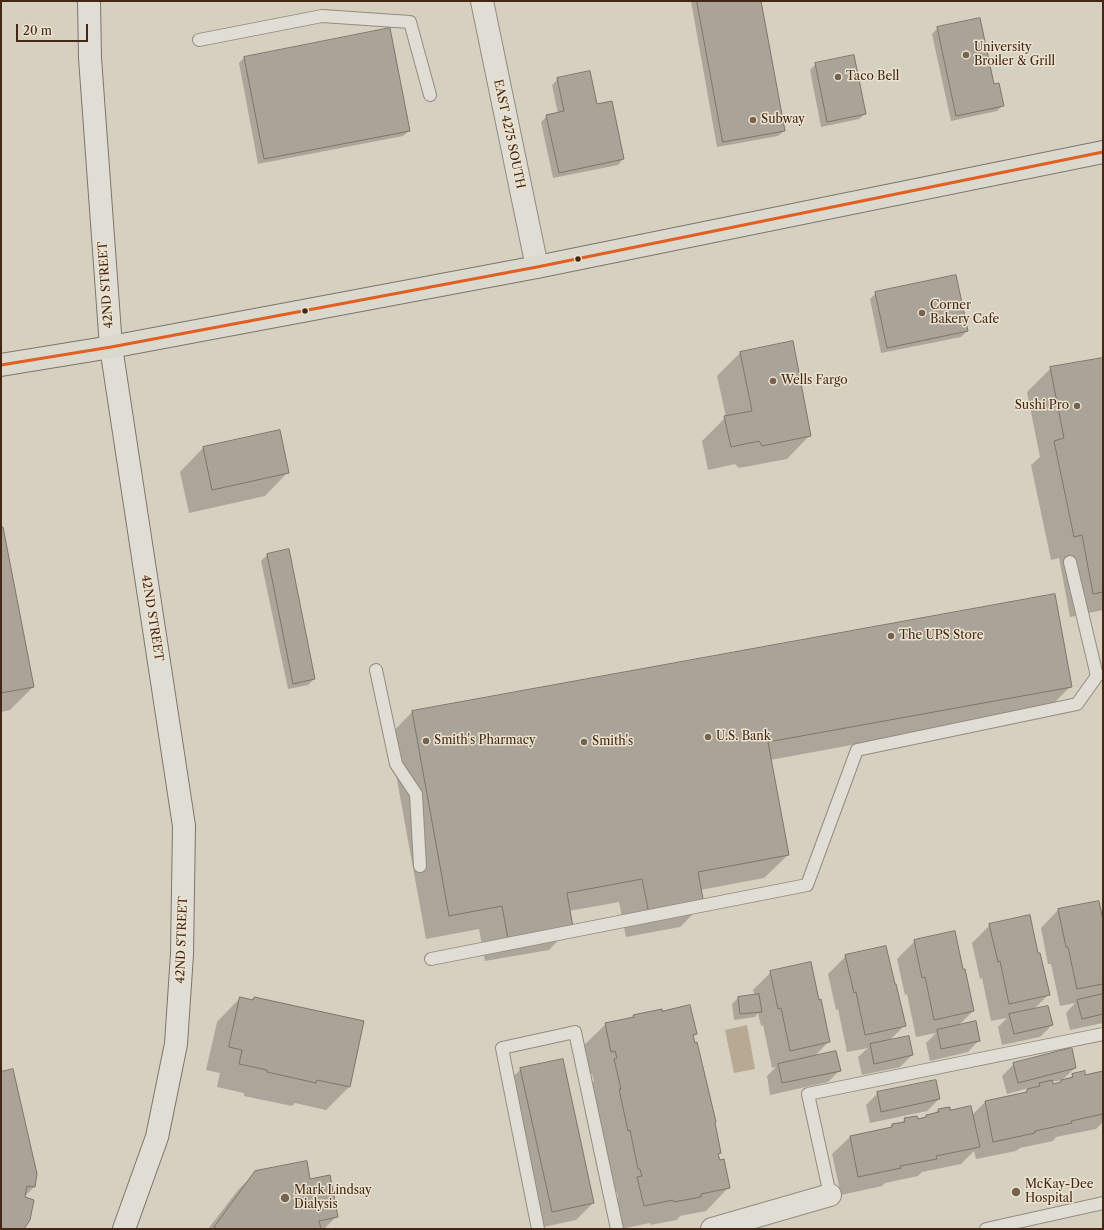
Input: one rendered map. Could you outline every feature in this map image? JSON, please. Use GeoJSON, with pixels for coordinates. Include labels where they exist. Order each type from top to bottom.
{"type":"FeatureCollection","features":[{"type":"Feature","properties":{"kind":"main road","name":"42ND STREET"},"geometry":{"type":"LineString","coordinates":[[89,1],[90,58],[111,347],[184,826],[182,954],[176,1044],[156,1137],[124,1229]]}},
{"type":"Feature","properties":{"kind":"main road","name":"EAST 4275 SOUTH"},"geometry":{"type":"LineString","coordinates":[[482,1],[537,267]]}},
{"type":"Feature","properties":{"kind":"main road"},"geometry":{"type":"LineString","coordinates":[[1,365],[111,347],[537,267],[1103,152]]}},
{"type":"Feature","properties":{"kind":"main road"},"geometry":{"type":"LineString","coordinates":[[712,1229],[830,1195]]}},
{"type":"Feature","properties":{"kind":"lane"},"geometry":{"type":"LineString","coordinates":[[199,40],[322,16],[410,22],[430,95]]}},
{"type":"Feature","properties":{"kind":"lane"},"geometry":{"type":"LineString","coordinates":[[431,959],[807,886],[857,750],[1077,704],[1097,676],[1089,635],[1070,562]]}},
{"type":"Feature","properties":{"kind":"lane"},"geometry":{"type":"LineString","coordinates":[[376,670],[396,764],[416,794],[420,866]]}},
{"type":"Feature","properties":{"kind":"lane"},"geometry":{"type":"LineString","coordinates":[[538,1229],[502,1048],[575,1032],[617,1229]]}},
{"type":"Feature","properties":{"kind":"lane"},"geometry":{"type":"LineString","coordinates":[[830,1195],[808,1094],[1103,1034]]}},
{"type":"Feature","properties":{"kind":"lane"},"geometry":{"type":"LineString","coordinates":[[986,1229],[1103,1203]]}},
{"type":"Feature","properties":{"kind":"shaded area"},"geometry":{"type":"Polygon","coordinates":[[[747,1025],[755,1069],[734,1073],[725,1030],[747,1025]]]}},
{"type":"Feature","properties":{"kind":"building"},"geometry":{"type":"Polygon","coordinates":[[[697,1],[761,1],[785,131],[723,142],[697,1]]]}},
{"type":"Feature","properties":{"kind":"building","name":"University Broiler & Grill"},"geometry":{"type":"Polygon","coordinates":[[[980,18],[994,84],[999,83],[1004,106],[956,116],[937,27],[980,18]]]}},
{"type":"Feature","properties":{"kind":"building"},"geometry":{"type":"Polygon","coordinates":[[[390,28],[410,131],[264,159],[244,57],[390,28]]]}},
{"type":"Feature","properties":{"kind":"building","name":"Taco Bell"},"geometry":{"type":"Polygon","coordinates":[[[854,55],[866,114],[827,122],[815,63],[854,55]]]}},
{"type":"Feature","properties":{"kind":"building"},"geometry":{"type":"Polygon","coordinates":[[[590,71],[597,104],[612,101],[624,159],[559,173],[546,115],[564,111],[557,78],[590,71]]]}},
{"type":"Feature","properties":{"kind":"building","name":"Corner Bakery Cafe"},"geometry":{"type":"Polygon","coordinates":[[[956,275],[968,331],[887,348],[875,292],[956,275]]]}},
{"type":"Feature","properties":{"kind":"building","name":"Wells Fargo"},"geometry":{"type":"Polygon","coordinates":[[[793,341],[811,436],[762,446],[759,441],[731,447],[724,416],[752,411],[740,352],[793,341]]]}},
{"type":"Feature","properties":{"kind":"building"},"geometry":{"type":"Polygon","coordinates":[[[1103,358],[1103,592],[1093,594],[1082,535],[1074,537],[1054,441],[1064,438],[1050,367],[1103,358]]]}},
{"type":"Feature","properties":{"kind":"building"},"geometry":{"type":"Polygon","coordinates":[[[280,430],[289,473],[212,490],[203,447],[280,430]]]}},
{"type":"Feature","properties":{"kind":"building"},"geometry":{"type":"Polygon","coordinates":[[[1,527],[3,527],[34,687],[1,693],[1,527]]]}},
{"type":"Feature","properties":{"kind":"building"},"geometry":{"type":"Polygon","coordinates":[[[289,549],[315,679],[293,684],[267,554],[289,549]]]}},
{"type":"Feature","properties":{"kind":"building"},"geometry":{"type":"Polygon","coordinates":[[[1055,594],[1072,687],[768,742],[789,855],[698,872],[704,904],[649,914],[642,879],[567,893],[573,927],[508,939],[502,906],[449,916],[412,711],[1055,594]]]}},
{"type":"Feature","properties":{"kind":"building"},"geometry":{"type":"Polygon","coordinates":[[[1099,901],[1103,920],[1103,984],[1077,989],[1058,909],[1099,901]]]}},
{"type":"Feature","properties":{"kind":"building"},"geometry":{"type":"Polygon","coordinates":[[[1030,915],[1038,953],[1040,953],[1050,995],[1009,1004],[1000,961],[998,962],[989,924],[1030,915]]]}},
{"type":"Feature","properties":{"kind":"building"},"geometry":{"type":"Polygon","coordinates":[[[955,931],[974,1011],[934,1020],[925,977],[922,978],[914,940],[955,931]]]}},
{"type":"Feature","properties":{"kind":"building"},"geometry":{"type":"Polygon","coordinates":[[[886,946],[906,1026],[865,1035],[856,992],[854,993],[845,955],[886,946]]]}},
{"type":"Feature","properties":{"kind":"building"},"geometry":{"type":"Polygon","coordinates":[[[811,962],[830,1042],[790,1051],[781,1008],[778,1009],[770,971],[811,962]]]}},
{"type":"Feature","properties":{"kind":"building"},"geometry":{"type":"Polygon","coordinates":[[[759,994],[762,1012],[740,1014],[738,997],[759,994]]]}},
{"type":"Feature","properties":{"kind":"building"},"geometry":{"type":"Polygon","coordinates":[[[1103,994],[1103,1014],[1082,1019],[1077,1000],[1103,994]]]}},
{"type":"Feature","properties":{"kind":"building"},"geometry":{"type":"Polygon","coordinates":[[[240,997],[253,1000],[254,997],[364,1021],[350,1087],[317,1080],[316,1083],[239,1064],[242,1050],[229,1047],[240,997]]]}},
{"type":"Feature","properties":{"kind":"building"},"geometry":{"type":"Polygon","coordinates":[[[690,1005],[697,1034],[693,1035],[695,1043],[697,1042],[716,1122],[721,1153],[718,1154],[720,1160],[724,1159],[730,1188],[701,1194],[701,1197],[674,1202],[673,1200],[644,1206],[637,1177],[642,1176],[640,1169],[638,1169],[630,1130],[628,1131],[619,1089],[621,1089],[614,1059],[617,1058],[615,1051],[611,1052],[605,1023],[634,1017],[633,1015],[690,1005]]]}},
{"type":"Feature","properties":{"kind":"building"},"geometry":{"type":"Polygon","coordinates":[[[1048,1006],[1053,1025],[1014,1034],[1009,1014],[1048,1006]]]}},
{"type":"Feature","properties":{"kind":"building"},"geometry":{"type":"Polygon","coordinates":[[[976,1021],[980,1041],[941,1049],[937,1030],[976,1021]]]}},
{"type":"Feature","properties":{"kind":"building"},"geometry":{"type":"Polygon","coordinates":[[[909,1036],[913,1055],[874,1064],[870,1044],[909,1036]]]}},
{"type":"Feature","properties":{"kind":"building"},"geometry":{"type":"Polygon","coordinates":[[[1072,1048],[1076,1068],[1018,1083],[1013,1063],[1072,1048]]]}},
{"type":"Feature","properties":{"kind":"building"},"geometry":{"type":"Polygon","coordinates":[[[836,1051],[841,1071],[782,1083],[778,1064],[836,1051]]]}},
{"type":"Feature","properties":{"kind":"building"},"geometry":{"type":"Polygon","coordinates":[[[563,1059],[594,1203],[552,1212],[520,1068],[563,1059]]]}},
{"type":"Feature","properties":{"kind":"building"},"geometry":{"type":"Polygon","coordinates":[[[13,1069],[37,1174],[35,1187],[27,1186],[25,1197],[34,1200],[30,1220],[24,1229],[1,1229],[1,1072],[13,1069]]]}},
{"type":"Feature","properties":{"kind":"building"},"geometry":{"type":"Polygon","coordinates":[[[1085,1071],[1085,1075],[1103,1071],[1103,1114],[1071,1121],[1072,1123],[1035,1131],[1035,1133],[993,1142],[985,1101],[1027,1092],[1027,1089],[1040,1086],[1039,1083],[1052,1080],[1053,1084],[1061,1082],[1061,1080],[1073,1077],[1072,1074],[1085,1071]]]}},
{"type":"Feature","properties":{"kind":"building"},"geometry":{"type":"Polygon","coordinates":[[[936,1080],[940,1099],[881,1112],[877,1092],[936,1080]]]}},
{"type":"Feature","properties":{"kind":"building"},"geometry":{"type":"Polygon","coordinates":[[[971,1106],[980,1147],[936,1156],[937,1159],[900,1166],[901,1168],[858,1177],[850,1136],[892,1127],[892,1124],[905,1122],[904,1118],[917,1116],[918,1119],[926,1117],[926,1115],[939,1112],[938,1109],[950,1107],[950,1110],[971,1106]]]}},
{"type":"Feature","properties":{"kind":"building","name":"Mark Lindsay Dialysis"},"geometry":{"type":"Polygon","coordinates":[[[307,1161],[310,1179],[330,1175],[338,1217],[319,1221],[321,1229],[217,1229],[214,1227],[255,1171],[307,1161]]]}},
{"type":"Feature","properties":{"kind":"transit line"},"geometry":{"type":"LineString","coordinates":[[1,365],[111,347],[537,267],[1103,152]]}},
{"type":"Feature","properties":{"kind":"place","name":"University Broiler & Grill"},"geometry":{"type":"Point","coordinates":[966,55]}},
{"type":"Feature","properties":{"kind":"place","name":"Taco Bell"},"geometry":{"type":"Point","coordinates":[838,77]}},
{"type":"Feature","properties":{"kind":"place","name":"Subway"},"geometry":{"type":"Point","coordinates":[753,120]}},
{"type":"Feature","properties":{"kind":"place","name":"Corner Bakery Cafe"},"geometry":{"type":"Point","coordinates":[922,313]}},
{"type":"Feature","properties":{"kind":"place","name":"Wells Fargo"},"geometry":{"type":"Point","coordinates":[773,381]}},
{"type":"Feature","properties":{"kind":"place","name":"Sushi Pro"},"geometry":{"type":"Point","coordinates":[1077,406]}},
{"type":"Feature","properties":{"kind":"place","name":"The UPS Store"},"geometry":{"type":"Point","coordinates":[891,636]}},
{"type":"Feature","properties":{"kind":"place","name":"U.S. Bank"},"geometry":{"type":"Point","coordinates":[708,737]}},
{"type":"Feature","properties":{"kind":"place","name":"Smith's Pharmacy"},"geometry":{"type":"Point","coordinates":[426,741]}},
{"type":"Feature","properties":{"kind":"place","name":"Smith's"},"geometry":{"type":"Point","coordinates":[584,742]}},
{"type":"Feature","properties":{"kind":"place","name":"McKay-Dee Hospital"},"geometry":{"type":"Point","coordinates":[1016,1192]}},
{"type":"Feature","properties":{"kind":"place","name":"Mark Lindsay Dialysis"},"geometry":{"type":"Point","coordinates":[285,1198]}}]}
